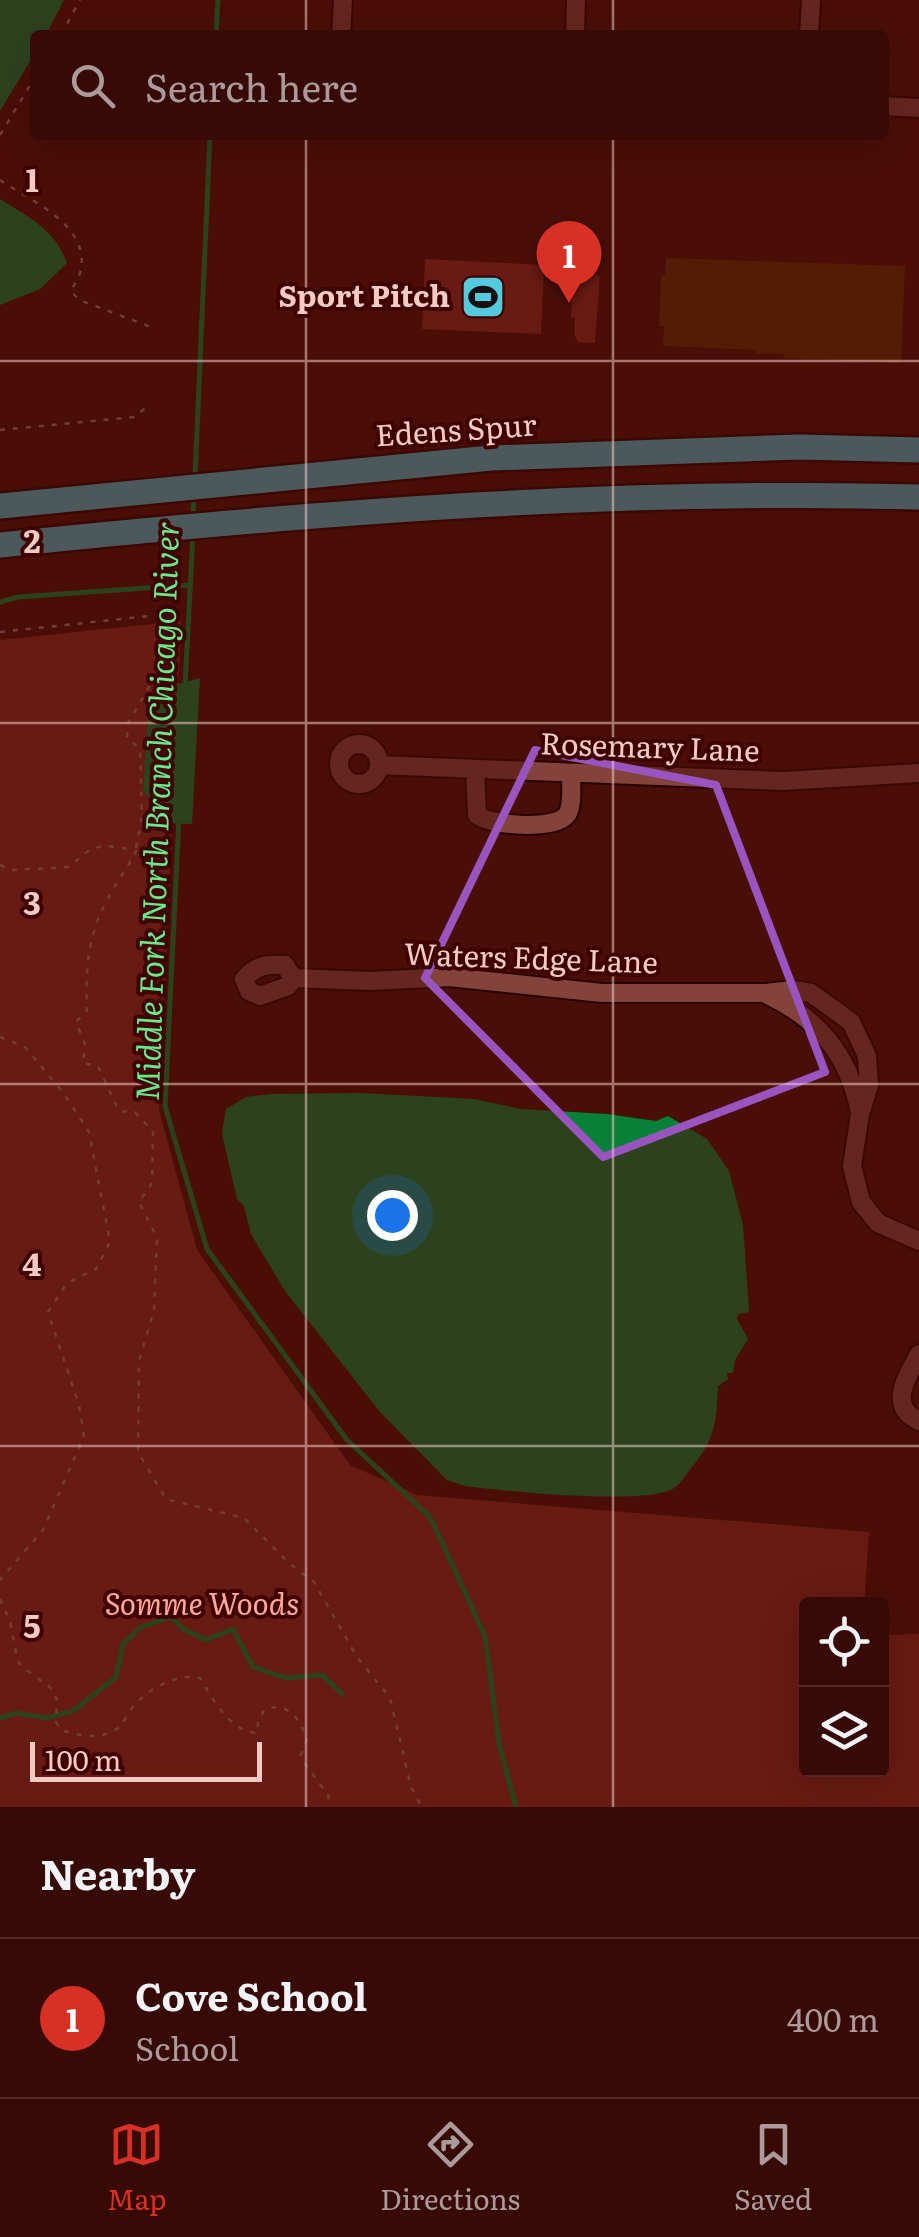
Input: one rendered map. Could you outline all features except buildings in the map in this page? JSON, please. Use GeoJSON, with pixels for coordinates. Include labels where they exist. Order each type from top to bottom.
{"type":"FeatureCollection","features":[{"type":"Feature","properties":{"kind":"highway","name":"Edens Spur"},"geometry":{"type":"LineString","coordinates":[[0,506],[491,458],[800,447],[919,450]]}},
{"type":"Feature","properties":{"kind":"highway"},"geometry":{"type":"LineString","coordinates":[[0,545],[222,521],[538,499],[808,494],[919,498]]}},
{"type":"Feature","properties":{"kind":"street"},"geometry":{"type":"LineString","coordinates":[[341,30],[343,0]]}},
{"type":"Feature","properties":{"kind":"street"},"geometry":{"type":"LineString","coordinates":[[575,30],[576,0]]}},
{"type":"Feature","properties":{"kind":"street"},"geometry":{"type":"LineString","coordinates":[[809,30],[811,0]]}},
{"type":"Feature","properties":{"kind":"street"},"geometry":{"type":"LineString","coordinates":[[889,106],[919,108]]}},
{"type":"Feature","properties":{"kind":"street","name":"Rosemary Lane"},"geometry":{"type":"LineString","coordinates":[[380,764],[783,781],[919,773]]}},
{"type":"Feature","properties":{"kind":"street"},"geometry":{"type":"LineString","coordinates":[[475,769],[477,815],[502,824],[562,820],[570,807],[571,773]]}},
{"type":"Feature","properties":{"kind":"street","name":"Waters Edge Lane"},"geometry":{"type":"LineString","coordinates":[[293,978],[370,981],[449,977],[602,993],[811,993],[851,1022],[862,1042],[870,1073],[852,1166],[861,1202],[878,1224],[919,1241]]}},
{"type":"Feature","properties":{"kind":"street","name":"Waters Edge Lane"},"geometry":{"type":"LineString","coordinates":[[766,994],[788,1004],[824,1032],[847,1068],[860,1114]]}},
{"type":"Feature","properties":{"kind":"street"},"geometry":{"type":"LineString","coordinates":[[917,1366],[903,1384],[901,1400],[907,1415],[919,1422]]}},
{"type":"Feature","properties":{"kind":"path"},"geometry":{"type":"LineString","coordinates":[[63,30],[80,0]]}},
{"type":"Feature","properties":{"kind":"path"},"geometry":{"type":"LineString","coordinates":[[0,135],[30,85]]}},
{"type":"Feature","properties":{"kind":"path"},"geometry":{"type":"LineString","coordinates":[[0,180],[50,210],[78,243],[82,268],[72,291],[79,300],[151,327]]}},
{"type":"Feature","properties":{"kind":"path"},"geometry":{"type":"LineString","coordinates":[[0,430],[135,416],[150,404]]}},
{"type":"Feature","properties":{"kind":"path"},"geometry":{"type":"LineString","coordinates":[[0,632],[178,612],[155,663],[149,687],[128,723],[127,736],[140,749],[142,817],[136,851],[110,894],[96,928],[84,972],[88,1011],[76,1022],[85,1044],[83,1063],[98,1066],[119,1111],[135,1112],[152,1132],[152,1183],[139,1202],[156,1238],[154,1310],[139,1360],[138,1452],[166,1499],[244,1518],[314,1582],[357,1657],[390,1698],[410,1787],[422,1807]]}},
{"type":"Feature","properties":{"kind":"path"},"geometry":{"type":"LineString","coordinates":[[0,865],[12,870],[70,866],[83,852],[99,844],[136,851]]}},
{"type":"Feature","properties":{"kind":"path"},"geometry":{"type":"LineString","coordinates":[[0,1037],[24,1048],[64,1094],[89,1132],[110,1242],[96,1269],[67,1283],[48,1312],[84,1436],[42,1530],[0,1580]]}},
{"type":"Feature","properties":{"kind":"path"},"geometry":{"type":"LineString","coordinates":[[0,1599],[10,1620],[16,1658],[51,1688],[57,1700],[56,1722],[61,1730],[78,1735],[106,1735],[125,1723],[130,1711],[164,1683],[190,1676],[200,1678],[223,1713],[248,1732],[257,1733],[265,1709],[281,1706],[293,1712],[307,1739],[303,1761],[328,1796],[330,1807]]}},
{"type":"Feature","properties":{"kind":"highlighted area"},"geometry":{"type":"Polygon","coordinates":[[[535,750],[716,785],[825,1072],[603,1157],[425,978],[535,750]]]}},
{"type":"Feature","properties":{"kind":"green space","name":"Sport Pitch"},"geometry":{"type":"Polygon","coordinates":[[[425,259],[544,265],[541,334],[422,329],[425,259]]]}},
{"type":"Feature","properties":{"kind":"green space"},"geometry":{"type":"Polygon","coordinates":[[[588,270],[600,276],[595,343],[578,342],[575,319],[571,317],[573,283],[568,274],[588,270]]]}},
{"type":"Feature","properties":{"kind":"green space","name":"Somme Woods"},"geometry":{"type":"Polygon","coordinates":[[[181,621],[159,1110],[197,1250],[350,1465],[417,1495],[869,1532],[864,1597],[799,1597],[799,1777],[889,1777],[889,1635],[919,1634],[919,1807],[0,1807],[0,640],[181,621]]]}},
{"type":"Feature","properties":{"kind":"shaded area"},"geometry":{"type":"Polygon","coordinates":[[[0,0],[64,0],[49,30],[30,30],[30,61],[0,111],[0,0]]]}},
{"type":"Feature","properties":{"kind":"shaded area"},"geometry":{"type":"Polygon","coordinates":[[[0,199],[48,232],[67,263],[40,289],[0,305],[0,199]]]}},
{"type":"Feature","properties":{"kind":"shaded area"},"geometry":{"type":"Polygon","coordinates":[[[200,678],[192,824],[170,823],[143,791],[149,699],[160,689],[200,678]]]}},
{"type":"Feature","properties":{"kind":"shaded area"},"geometry":{"type":"Polygon","coordinates":[[[361,1093],[474,1099],[521,1109],[656,1121],[668,1116],[707,1139],[729,1171],[743,1225],[749,1312],[738,1314],[737,1319],[748,1339],[735,1360],[733,1373],[727,1373],[728,1379],[718,1386],[709,1441],[676,1486],[659,1493],[606,1497],[465,1486],[447,1480],[380,1412],[285,1291],[251,1234],[244,1206],[237,1199],[222,1133],[226,1109],[246,1097],[361,1093]]]}},
{"type":"Feature","properties":{"kind":"waterway","name":"Middle Fork North Branch Chicago River"},"geometry":{"type":"LineString","coordinates":[[216,30],[218,0]]}},
{"type":"Feature","properties":{"kind":"waterway","name":"Middle Fork North Branch Chicago River"},"geometry":{"type":"LineString","coordinates":[[195,477],[210,140]]}},
{"type":"Feature","properties":{"kind":"waterway","name":"Middle Fork North Branch Chicago River"},"geometry":{"type":"LineString","coordinates":[[193,517],[194,493]]}},
{"type":"Feature","properties":{"kind":"waterway","name":"Middle Fork North Branch Chicago River"},"geometry":{"type":"LineString","coordinates":[[185,686],[193,533]]}},
{"type":"Feature","properties":{"kind":"waterway"},"geometry":{"type":"LineString","coordinates":[[0,602],[18,597],[189,585]]}},
{"type":"Feature","properties":{"kind":"waterway","name":"Middle Fork North Branch Chicago River"},"geometry":{"type":"LineString","coordinates":[[179,817],[165,1106],[207,1249],[347,1440],[434,1525],[485,1636],[499,1743],[516,1807]]}},
{"type":"Feature","properties":{"kind":"waterway"},"geometry":{"type":"LineString","coordinates":[[0,1718],[16,1713],[47,1718],[73,1711],[116,1677],[123,1644],[141,1627],[171,1617],[183,1629],[206,1640],[233,1629],[253,1667],[286,1678],[322,1675],[342,1694]]}},
{"type":"Feature","properties":{"kind":"place","name":"Sport Pitch"},"geometry":{"type":"Point","coordinates":[483,297]}},
{"type":"Feature","properties":{"kind":"place","name":"Cove School"},"geometry":{"type":"Point","coordinates":[569,303]}}]}
